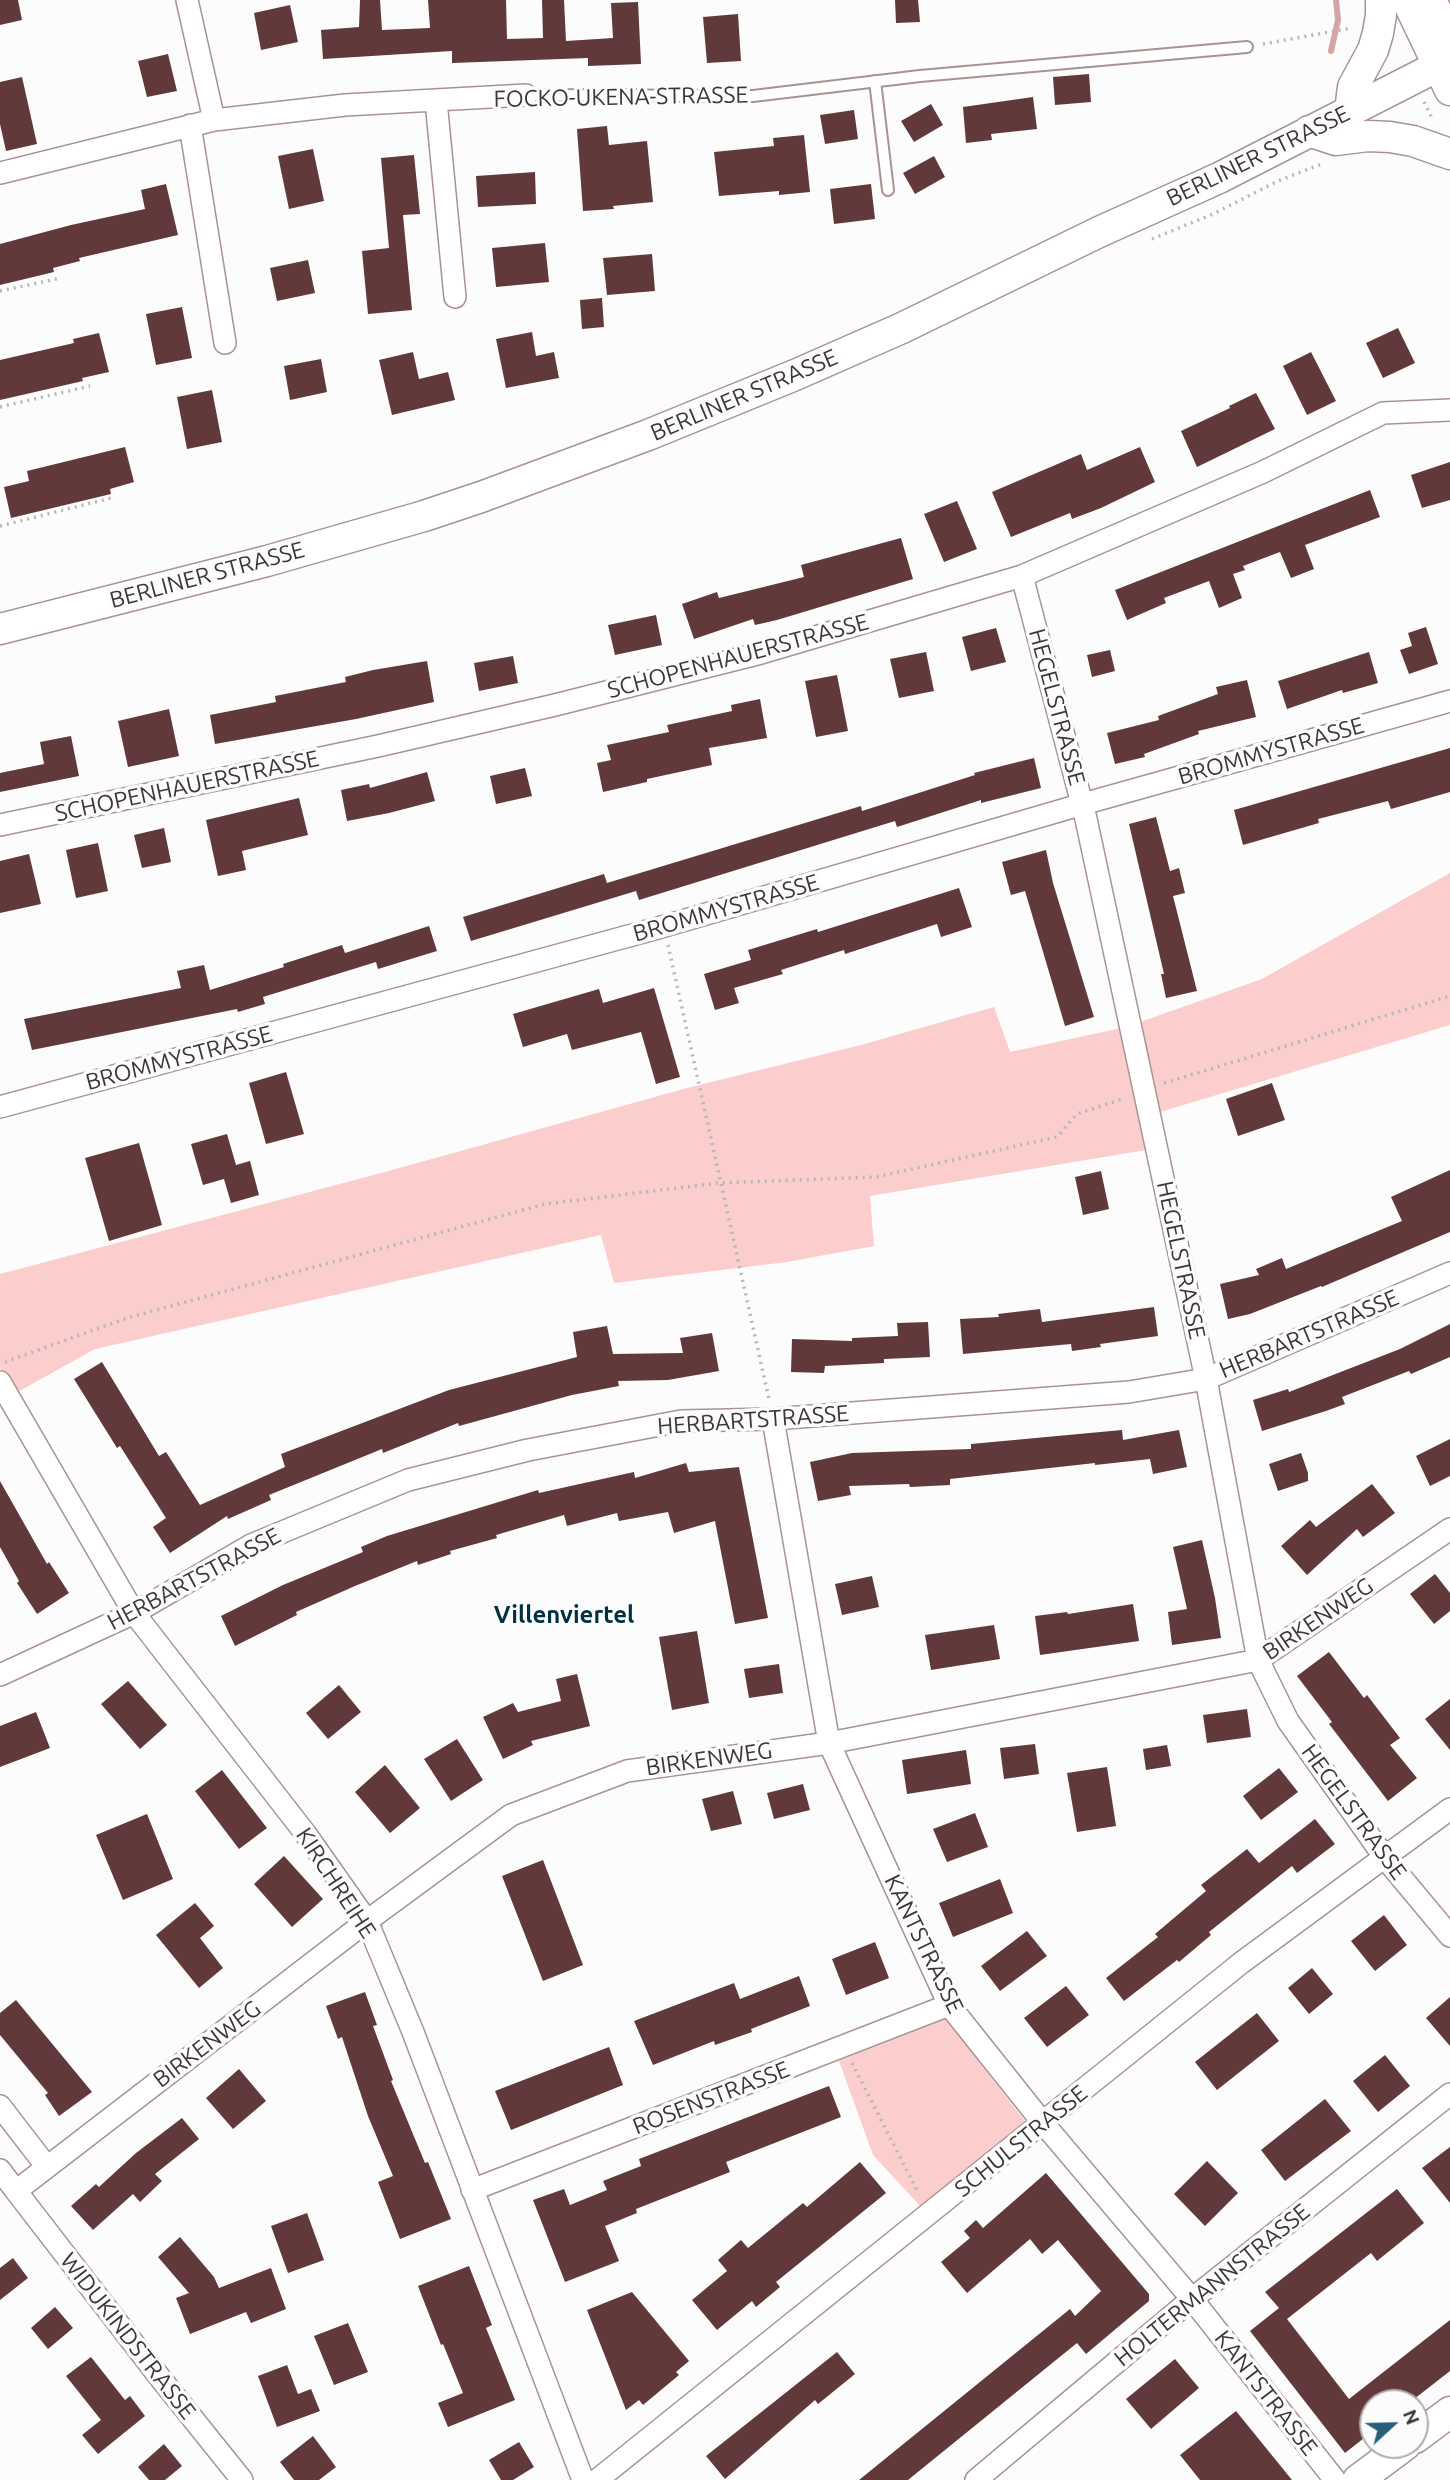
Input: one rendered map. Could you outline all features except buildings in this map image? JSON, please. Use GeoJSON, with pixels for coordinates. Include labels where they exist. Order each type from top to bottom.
{"type":"FeatureCollection","features":[{"type":"Feature","properties":{"kind":"main road"},"geometry":{"type":"LineString","coordinates":[[1350,111],[1353,87],[1373,50],[1378,33],[1381,0]]}},
{"type":"Feature","properties":{"kind":"main road"},"geometry":{"type":"LineString","coordinates":[[1407,0],[1447,64]]}},
{"type":"Feature","properties":{"kind":"main road"},"geometry":{"type":"LineString","coordinates":[[1431,0],[1447,64]]}},
{"type":"Feature","properties":{"kind":"main road","name":"BERLINER STRASSE"},"geometry":{"type":"LineString","coordinates":[[0,629],[267,561],[424,516],[648,435],[902,328],[1099,232],[1219,178],[1447,64]]}},
{"type":"Feature","properties":{"kind":"main road"},"geometry":{"type":"LineString","coordinates":[[1309,131],[1336,140],[1368,136],[1390,137],[1413,141],[1450,154]]}},
{"type":"Feature","properties":{"kind":"main road"},"geometry":{"type":"LineString","coordinates":[[1429,2428],[1450,2412]]}},
{"type":"Feature","properties":{"kind":"main road"},"geometry":{"type":"LineString","coordinates":[[1358,2480],[1386,2459]]}},
{"type":"Feature","properties":{"kind":"street"},"geometry":{"type":"LineString","coordinates":[[187,0],[214,120]]}},
{"type":"Feature","properties":{"kind":"street","name":"FOCKO-UKENA-STRASSE"},"geometry":{"type":"LineString","coordinates":[[0,173],[214,120],[345,106],[526,95]]}},
{"type":"Feature","properties":{"kind":"street"},"geometry":{"type":"LineString","coordinates":[[436,101],[456,297]]}},
{"type":"Feature","properties":{"kind":"street"},"geometry":{"type":"LineString","coordinates":[[190,125],[225,343]]}},
{"type":"Feature","properties":{"kind":"street","name":"SCHOPENHAUERSTRASSE"},"geometry":{"type":"LineString","coordinates":[[0,825],[378,746],[761,653],[1022,576],[1263,472],[1383,413],[1450,410]]}},
{"type":"Feature","properties":{"kind":"street","name":"HEGELSTRASSE"},"geometry":{"type":"LineString","coordinates":[[1022,576],[1083,804],[1206,1379],[1258,1660],[1288,1721],[1385,1858],[1450,1936]]}},
{"type":"Feature","properties":{"kind":"street","name":"BROMMYSTRASSE"},"geometry":{"type":"LineString","coordinates":[[0,1107],[657,928],[1450,701]]}},
{"type":"Feature","properties":{"kind":"street","name":"HERBARTSTRASSE"},"geometry":{"type":"LineString","coordinates":[[0,1675],[134,1613],[251,1545],[408,1480],[528,1450],[681,1421],[773,1419],[1129,1392],[1206,1379],[1450,1273]]}},
{"type":"Feature","properties":{"kind":"street","name":"KIRCHREIHE"},"geometry":{"type":"LineString","coordinates":[[0,1382],[134,1613],[305,1833],[367,1922],[413,2032],[583,2480]]}},
{"type":"Feature","properties":{"kind":"street","name":"KANTSTRASSE"},"geometry":{"type":"LineString","coordinates":[[773,1419],[829,1743],[950,2005],[1043,2123],[1192,2300],[1335,2480]]}},
{"type":"Feature","properties":{"kind":"street","name":"BIRKENWEG"},"geometry":{"type":"LineString","coordinates":[[47,2167],[511,1815],[627,1771],[829,1743],[1258,1660],[1450,1529]]}},
{"type":"Feature","properties":{"kind":"street","name":"SCHULSTRASSE"},"geometry":{"type":"LineString","coordinates":[[597,2480],[1241,1963],[1450,1809]]}},
{"type":"Feature","properties":{"kind":"street","name":"ROSENSTRASSE"},"geometry":{"type":"LineString","coordinates":[[472,2190],[950,2005]]}},
{"type":"Feature","properties":{"kind":"street","name":"HOLTERMANNSTRASSE"},"geometry":{"type":"LineString","coordinates":[[976,2480],[1192,2300],[1450,2094]]}},
{"type":"Feature","properties":{"kind":"street"},"geometry":{"type":"LineString","coordinates":[[0,2106],[47,2167],[16,2191]]}},
{"type":"Feature","properties":{"kind":"street","name":"WIDUKINDSTRASSE"},"geometry":{"type":"LineString","coordinates":[[0,2170],[94,2294],[242,2480]]}},
{"type":"Feature","properties":{"kind":"lane","name":"FOCKO-UKENA-STRASSE"},"geometry":{"type":"LineString","coordinates":[[526,95],[753,96],[875,81],[1247,47]]}},
{"type":"Feature","properties":{"kind":"lane"},"geometry":{"type":"LineString","coordinates":[[875,81],[888,190]]}},
{"type":"Feature","properties":{"kind":"path"},"geometry":{"type":"LineString","coordinates":[[1247,47],[1361,27]]}},
{"type":"Feature","properties":{"kind":"path"},"geometry":{"type":"LineString","coordinates":[[0,291],[61,278]]}},
{"type":"Feature","properties":{"kind":"path"},"geometry":{"type":"LineString","coordinates":[[0,407],[90,386]]}},
{"type":"Feature","properties":{"kind":"path"},"geometry":{"type":"LineString","coordinates":[[0,526],[115,497]]}},
{"type":"Feature","properties":{"kind":"path"},"geometry":{"type":"LineString","coordinates":[[657,928],[668,947],[773,1419]]}},
{"type":"Feature","properties":{"kind":"path"},"geometry":{"type":"LineString","coordinates":[[1165,1082],[1450,996]]}},
{"type":"Feature","properties":{"kind":"path"},"geometry":{"type":"LineString","coordinates":[[0,1363],[127,1318],[545,1205],[719,1183],[876,1177],[1057,1136],[1077,1114],[1118,1100]]}},
{"type":"Feature","properties":{"kind":"path"},"geometry":{"type":"LineString","coordinates":[[844,2046],[929,2214]]}},
{"type":"Feature","properties":{"kind":"shaded area"},"geometry":{"type":"Polygon","coordinates":[[[1450,873],[1450,1025],[1150,1115],[1152,1149],[870,1196],[874,1246],[787,1262],[614,1283],[601,1235],[95,1349],[14,1394],[0,1368],[0,1274],[385,1172],[687,1088],[861,1045],[994,1007],[1010,1052],[1126,1027],[1262,979],[1450,873]]]}},
{"type":"Feature","properties":{"kind":"shaded area"},"geometry":{"type":"Polygon","coordinates":[[[946,2019],[1027,2124],[922,2208],[873,2155],[839,2061],[946,2019]]]}},
{"type":"Feature","properties":{"kind":"waterway"},"geometry":{"type":"LineString","coordinates":[[1331,51],[1338,20],[1336,0]]}},
{"type":"Feature","properties":{"kind":"district","name":"Villenviertel"},"geometry":{"type":"Point","coordinates":[564,1615]}}]}
